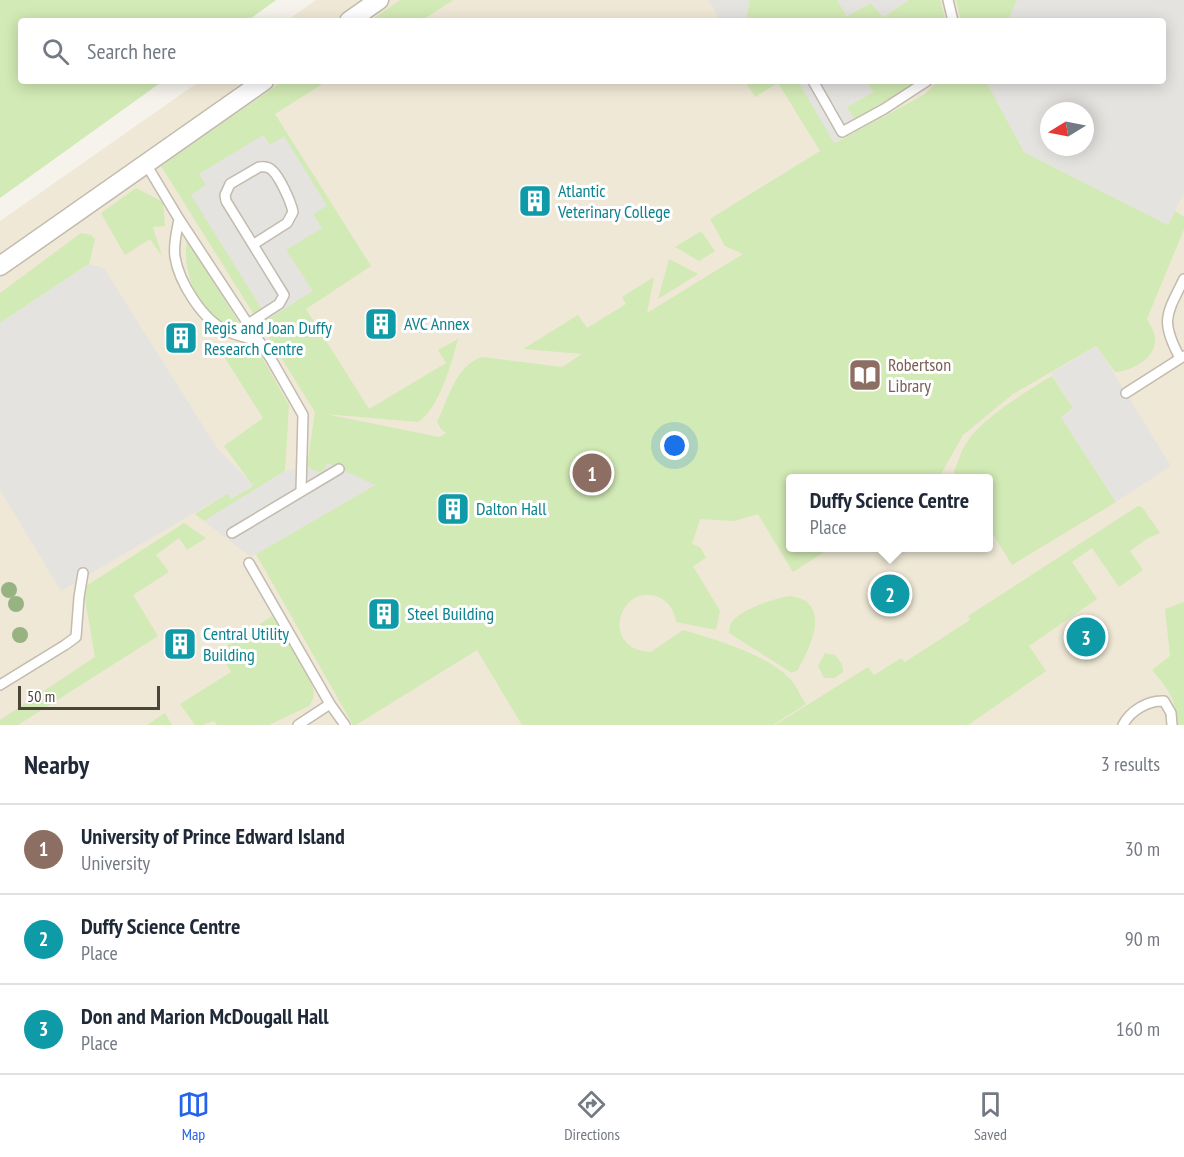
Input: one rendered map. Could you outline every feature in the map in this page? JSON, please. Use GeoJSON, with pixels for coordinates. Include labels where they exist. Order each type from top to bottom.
{"type":"FeatureCollection","features":[{"type":"Feature","properties":{"kind":"street"},"geometry":{"type":"LineString","coordinates":[[353,18],[379,0]]}},
{"type":"Feature","properties":{"kind":"street"},"geometry":{"type":"LineString","coordinates":[[0,266],[260,84]]}},
{"type":"Feature","properties":{"kind":"lane"},"geometry":{"type":"LineString","coordinates":[[948,0],[952,18]]}},
{"type":"Feature","properties":{"kind":"lane"},"geometry":{"type":"LineString","coordinates":[[815,84],[842,132],[922,84]]}},
{"type":"Feature","properties":{"kind":"lane"},"geometry":{"type":"LineString","coordinates":[[146,164],[303,415],[301,491]]}},
{"type":"Feature","properties":{"kind":"lane"},"geometry":{"type":"LineString","coordinates":[[248,324],[279,304],[284,295],[226,201],[225,195],[230,184],[259,167],[264,167],[274,172],[293,212],[287,223],[254,244]]}},
{"type":"Feature","properties":{"kind":"lane"},"geometry":{"type":"LineString","coordinates":[[179,219],[175,257],[187,287],[205,316],[227,331],[258,341]]}},
{"type":"Feature","properties":{"kind":"lane"},"geometry":{"type":"LineString","coordinates":[[1126,393],[1182,357],[1170,338],[1167,316],[1184,279]]}},
{"type":"Feature","properties":{"kind":"lane"},"geometry":{"type":"LineString","coordinates":[[232,533],[339,469]]}},
{"type":"Feature","properties":{"kind":"lane"},"geometry":{"type":"LineString","coordinates":[[249,563],[330,704],[345,725]]}},
{"type":"Feature","properties":{"kind":"lane"},"geometry":{"type":"LineString","coordinates":[[0,685],[76,637],[83,573]]}},
{"type":"Feature","properties":{"kind":"lane"},"geometry":{"type":"LineString","coordinates":[[1123,725],[1133,712],[1156,700],[1164,701],[1171,713],[1172,725]]}},
{"type":"Feature","properties":{"kind":"lane"},"geometry":{"type":"LineString","coordinates":[[298,725],[330,704]]}},
{"type":"Feature","properties":{"kind":"shaded area"},"geometry":{"type":"Polygon","coordinates":[[[316,0],[1184,0],[1184,725],[0,725],[0,221],[196,84],[1166,84],[1166,18],[290,18],[316,0]]]}},
{"type":"Feature","properties":{"kind":"shaded area"},"geometry":{"type":"Polygon","coordinates":[[[708,0],[750,0],[746,18],[719,18],[708,0]]]}},
{"type":"Feature","properties":{"kind":"shaded area"},"geometry":{"type":"Polygon","coordinates":[[[837,0],[909,0],[883,17],[871,3],[847,16],[837,0]]]}},
{"type":"Feature","properties":{"kind":"shaded area"},"geometry":{"type":"Polygon","coordinates":[[[1017,0],[1184,0],[1184,193],[1168,225],[1024,152],[988,84],[1166,84],[1166,18],[1009,18],[1017,0]]]}},
{"type":"Feature","properties":{"kind":"shaded area"},"geometry":{"type":"Polygon","coordinates":[[[800,84],[868,84],[873,92],[847,107],[859,128],[834,143],[800,84]]]}},
{"type":"Feature","properties":{"kind":"shaded area"},"geometry":{"type":"Polygon","coordinates":[[[263,135],[270,145],[284,136],[327,206],[313,214],[322,228],[286,250],[313,291],[268,319],[191,195],[206,185],[199,174],[263,135]]]}},
{"type":"Feature","properties":{"kind":"shaded area"},"geometry":{"type":"Polygon","coordinates":[[[89,264],[104,268],[217,448],[253,485],[231,499],[228,493],[61,591],[0,490],[0,323],[89,264]]]}},
{"type":"Feature","properties":{"kind":"shaded area"},"geometry":{"type":"Polygon","coordinates":[[[1097,346],[1171,466],[1116,502],[1061,417],[1073,408],[1051,373],[1097,346]]]}},
{"type":"Feature","properties":{"kind":"shaded area"},"geometry":{"type":"Polygon","coordinates":[[[328,463],[375,485],[251,557],[204,521],[285,471],[307,466],[314,471],[322,472],[328,463]]]}},
{"type":"Feature","properties":{"kind":"green space"},"geometry":{"type":"Polygon","coordinates":[[[0,0],[276,0],[251,18],[18,18],[18,84],[159,84],[0,198],[0,0]]]}},
{"type":"Feature","properties":{"kind":"green space"},"geometry":{"type":"Polygon","coordinates":[[[400,0],[453,0],[426,18],[374,18],[400,0]]]}},
{"type":"Feature","properties":{"kind":"green space"},"geometry":{"type":"Polygon","coordinates":[[[750,0],[837,0],[847,16],[871,3],[883,17],[909,0],[940,0],[945,18],[746,18],[750,0]]]}},
{"type":"Feature","properties":{"kind":"green space"},"geometry":{"type":"Polygon","coordinates":[[[956,0],[1017,0],[1009,18],[960,18],[956,0]]]}},
{"type":"Feature","properties":{"kind":"green space"},"geometry":{"type":"Polygon","coordinates":[[[279,84],[322,84],[275,114],[371,266],[306,309],[369,409],[446,363],[438,350],[458,339],[438,396],[426,416],[418,422],[325,414],[439,437],[446,433],[437,422],[449,393],[459,375],[473,361],[482,357],[562,367],[582,354],[523,349],[578,315],[587,328],[626,304],[622,297],[654,277],[647,313],[743,254],[725,246],[710,219],[820,151],[779,84],[800,84],[835,143],[925,94],[935,84],[988,84],[1024,152],[1168,225],[1175,211],[1184,217],[1184,229],[1147,319],[1153,330],[1155,342],[1154,348],[1146,359],[1127,369],[1115,372],[1096,346],[1013,394],[963,435],[941,474],[786,474],[786,552],[824,552],[793,572],[758,514],[734,521],[700,519],[692,544],[700,547],[706,558],[693,566],[720,611],[716,630],[676,622],[667,603],[648,595],[636,598],[626,605],[621,616],[620,628],[624,639],[634,648],[651,652],[683,630],[740,649],[781,671],[793,683],[806,704],[773,725],[522,725],[477,650],[353,725],[256,554],[375,485],[314,471],[307,466],[315,412],[161,166],[279,84]]]}},
{"type":"Feature","properties":{"kind":"green space"},"geometry":{"type":"Polygon","coordinates":[[[747,84],[776,84],[755,97],[747,84]]]}},
{"type":"Feature","properties":{"kind":"green space"},"geometry":{"type":"Polygon","coordinates":[[[869,84],[912,84],[854,119],[847,107],[873,92],[869,84]]]}},
{"type":"Feature","properties":{"kind":"green space"},"geometry":{"type":"Polygon","coordinates":[[[136,188],[163,202],[165,226],[153,227],[162,256],[150,239],[125,255],[101,213],[136,188]]]}},
{"type":"Feature","properties":{"kind":"green space"},"geometry":{"type":"Polygon","coordinates":[[[701,231],[715,251],[699,261],[675,247],[701,231]]]}},
{"type":"Feature","properties":{"kind":"green space"},"geometry":{"type":"Polygon","coordinates":[[[81,233],[91,235],[95,239],[89,264],[0,323],[0,293],[81,233]]]}},
{"type":"Feature","properties":{"kind":"green space"},"geometry":{"type":"Polygon","coordinates":[[[187,239],[244,331],[226,325],[216,318],[199,299],[189,276],[187,239]]]}},
{"type":"Feature","properties":{"kind":"green space"},"geometry":{"type":"Polygon","coordinates":[[[669,259],[698,274],[658,299],[669,259]]]}},
{"type":"Feature","properties":{"kind":"green space"},"geometry":{"type":"Polygon","coordinates":[[[216,344],[259,352],[289,405],[285,471],[204,521],[195,514],[228,493],[231,499],[253,486],[224,446],[263,418],[216,344]]]}},
{"type":"Feature","properties":{"kind":"green space"},"geometry":{"type":"Polygon","coordinates":[[[1052,376],[1073,408],[1061,417],[1116,502],[1012,565],[993,534],[993,474],[955,474],[954,472],[965,445],[974,433],[1006,406],[1052,376]]]}},
{"type":"Feature","properties":{"kind":"green space"},"geometry":{"type":"Polygon","coordinates":[[[1138,506],[1142,507],[1160,533],[1148,538],[1130,551],[1143,570],[1119,587],[1092,548],[1072,562],[1097,599],[1029,646],[1046,671],[968,725],[775,725],[868,667],[874,675],[901,658],[905,662],[970,620],[968,616],[1138,506]]]}},
{"type":"Feature","properties":{"kind":"green space"},"geometry":{"type":"Polygon","coordinates":[[[184,523],[206,538],[187,550],[179,538],[156,555],[169,572],[133,595],[158,636],[18,725],[0,725],[0,720],[95,657],[83,588],[184,523]]]}},
{"type":"Feature","properties":{"kind":"green space"},"geometry":{"type":"Polygon","coordinates":[[[790,596],[804,600],[811,607],[815,624],[806,654],[798,670],[792,673],[729,633],[730,625],[735,618],[749,609],[790,596]]]}},
{"type":"Feature","properties":{"kind":"green space"},"geometry":{"type":"Polygon","coordinates":[[[1184,602],[1184,725],[1175,725],[1173,701],[1152,670],[1170,656],[1165,609],[1184,602]]]}},
{"type":"Feature","properties":{"kind":"green space"},"geometry":{"type":"Polygon","coordinates":[[[272,616],[310,680],[313,696],[309,706],[269,725],[217,725],[214,721],[195,725],[180,704],[231,672],[219,651],[272,616]]]}},
{"type":"Feature","properties":{"kind":"green space"},"geometry":{"type":"Polygon","coordinates":[[[825,653],[835,655],[842,664],[843,672],[834,678],[824,678],[818,666],[825,653]]]}},
{"type":"Feature","properties":{"kind":"green space"},"geometry":{"type":"Polygon","coordinates":[[[165,713],[172,725],[147,725],[165,713]]]}},
{"type":"Feature","properties":{"kind":"place","name":"Atlantic Veterinary College"},"geometry":{"type":"Point","coordinates":[535,201]}},
{"type":"Feature","properties":{"kind":"place","name":"AVC Annex"},"geometry":{"type":"Point","coordinates":[381,324]}},
{"type":"Feature","properties":{"kind":"place","name":"Regis and Joan Duffy Research Centre"},"geometry":{"type":"Point","coordinates":[181,338]}},
{"type":"Feature","properties":{"kind":"place","name":"Robertson Library"},"geometry":{"type":"Point","coordinates":[865,375]}},
{"type":"Feature","properties":{"kind":"place","name":"University of Prince Edward Island"},"geometry":{"type":"Point","coordinates":[592,473]}},
{"type":"Feature","properties":{"kind":"place","name":"Dalton Hall"},"geometry":{"type":"Point","coordinates":[453,509]}},
{"type":"Feature","properties":{"kind":"place","name":"Duffy Science Centre"},"geometry":{"type":"Point","coordinates":[890,594]}},
{"type":"Feature","properties":{"kind":"place","name":"Steel Building"},"geometry":{"type":"Point","coordinates":[384,614]}},
{"type":"Feature","properties":{"kind":"place","name":"Don and Marion McDougall Hall"},"geometry":{"type":"Point","coordinates":[1086,637]}},
{"type":"Feature","properties":{"kind":"place","name":"Central Utility Building"},"geometry":{"type":"Point","coordinates":[180,644]}}]}
